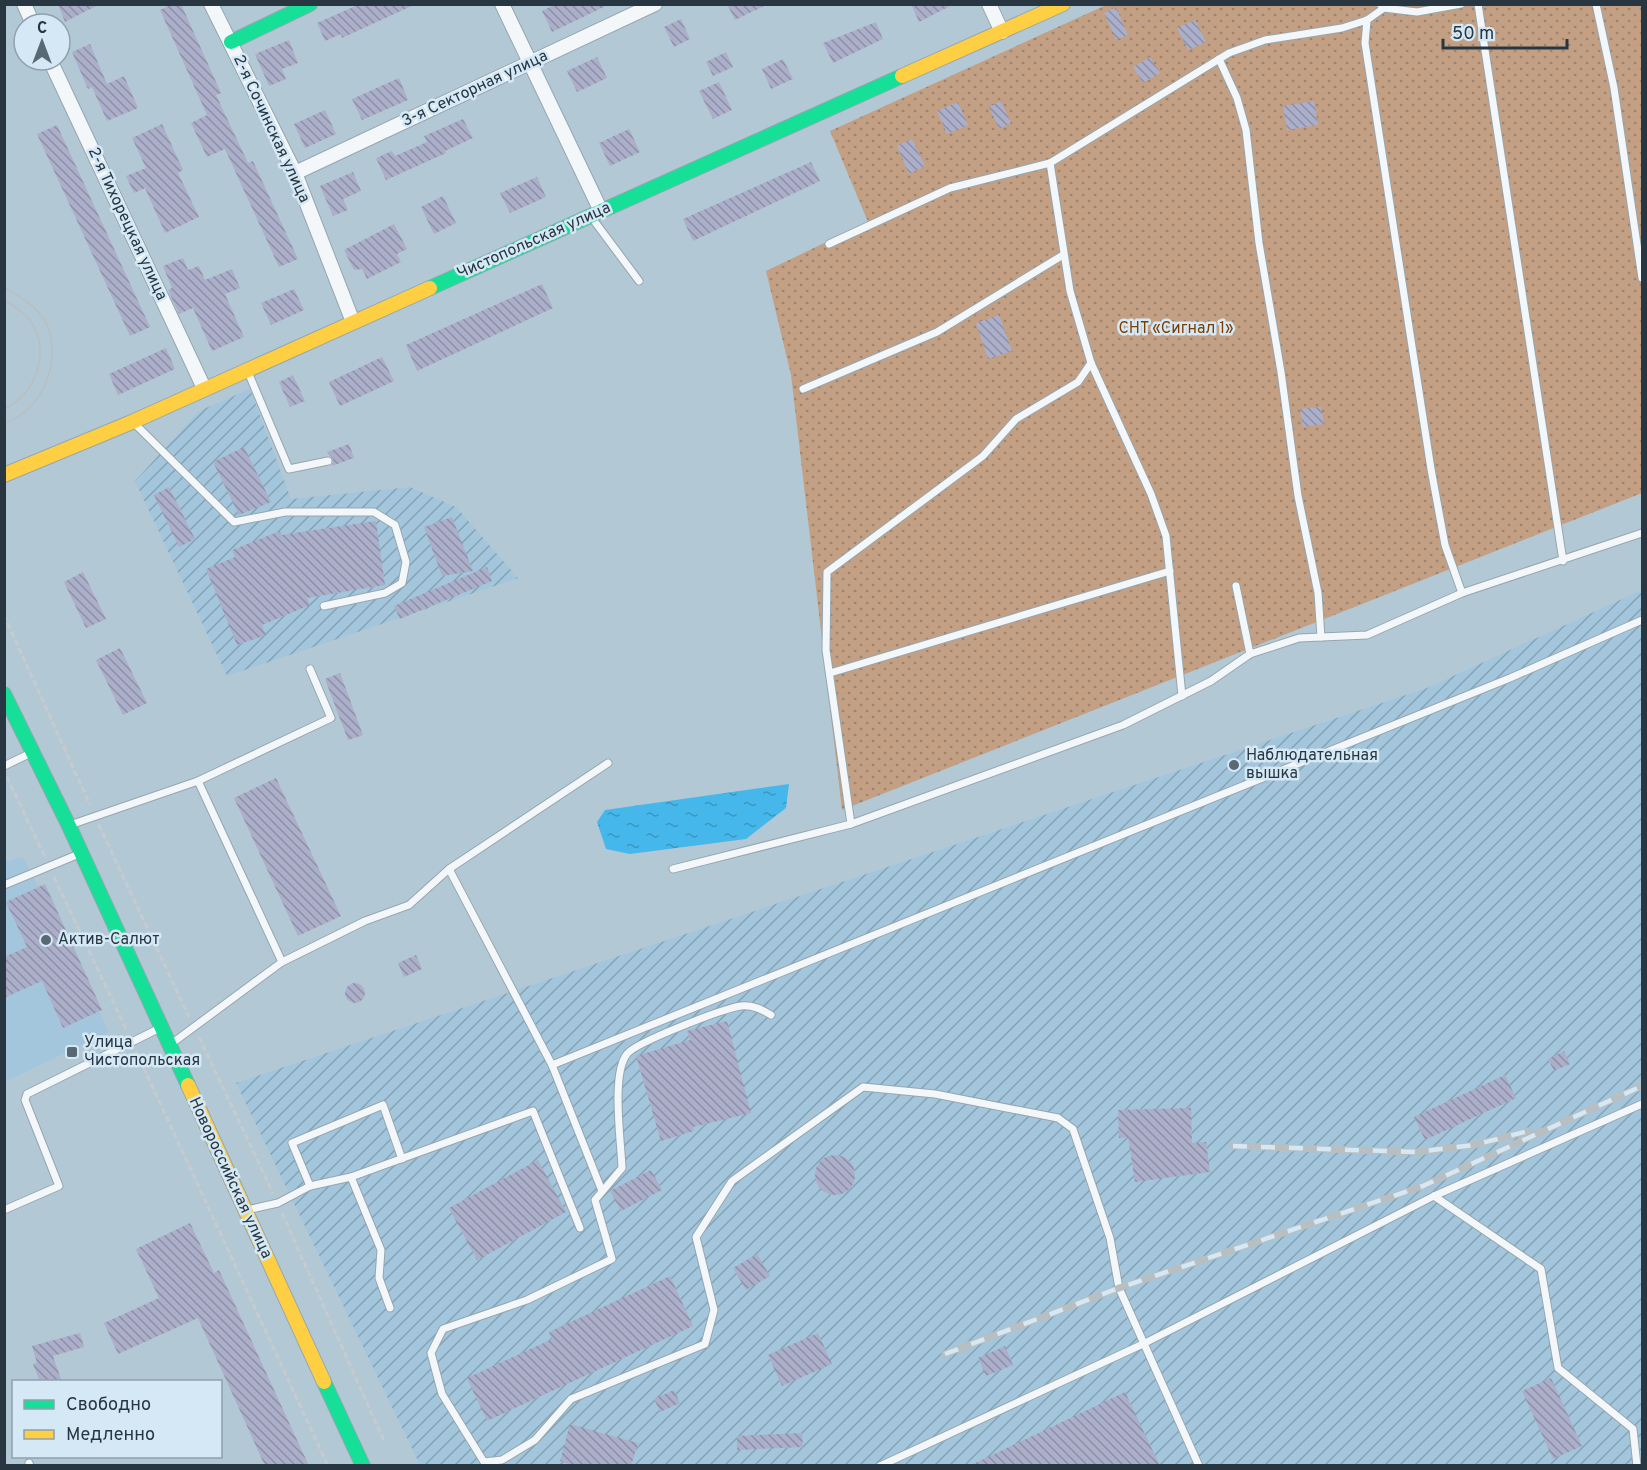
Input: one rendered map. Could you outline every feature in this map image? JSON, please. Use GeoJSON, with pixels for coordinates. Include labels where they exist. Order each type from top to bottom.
{"type":"FeatureCollection","features":[{"type":"Feature","properties":{"kind":"street","name":"2-я Сочинская улица"},"geometry":{"type":"LineString","coordinates":[[211,4],[295,173],[352,322]]}},
{"type":"Feature","properties":{"kind":"street"},"geometry":{"type":"LineString","coordinates":[[231,42],[310,4]]}},
{"type":"Feature","properties":{"kind":"street"},"geometry":{"type":"LineString","coordinates":[[502,4],[596,213]]}},
{"type":"Feature","properties":{"kind":"street","name":"3-я Секторная улица"},"geometry":{"type":"LineString","coordinates":[[295,173],[655,4]]}},
{"type":"Feature","properties":{"kind":"street"},"geometry":{"type":"LineString","coordinates":[[989,4],[1002,32]]}},
{"type":"Feature","properties":{"kind":"street","name":"Чистопольская улица"},"geometry":{"type":"LineString","coordinates":[[4,475],[132,422],[1063,4]]}},
{"type":"Feature","properties":{"kind":"street","name":"2-я Тихорецкая улица"},"geometry":{"type":"LineString","coordinates":[[56,72],[204,388]]}},
{"type":"Feature","properties":{"kind":"street","name":"Новороссийская улица"},"geometry":{"type":"LineString","coordinates":[[4,694],[69,826],[168,1046],[363,1466]]}},
{"type":"Feature","properties":{"kind":"lane"},"geometry":{"type":"LineString","coordinates":[[829,244],[950,188],[1050,163],[1219,59],[1265,40],[1312,35],[1367,20],[1382,6],[1417,12],[1461,4]]}},
{"type":"Feature","properties":{"kind":"lane"},"geometry":{"type":"LineString","coordinates":[[1478,4],[1563,561]]}},
{"type":"Feature","properties":{"kind":"lane"},"geometry":{"type":"LineString","coordinates":[[1596,4],[1614,88],[1642,278]]}},
{"type":"Feature","properties":{"kind":"lane"},"geometry":{"type":"LineString","coordinates":[[1367,20],[1365,43],[1431,469],[1445,545],[1462,593]]}},
{"type":"Feature","properties":{"kind":"lane"},"geometry":{"type":"LineString","coordinates":[[1219,59],[1237,98],[1246,130],[1259,243],[1281,372],[1298,496],[1318,594],[1321,637]]}},
{"type":"Feature","properties":{"kind":"lane"},"geometry":{"type":"LineString","coordinates":[[1050,163],[1063,255],[1074,310],[1091,363],[1158,511],[1166,536],[1182,696]]}},
{"type":"Feature","properties":{"kind":"lane"},"geometry":{"type":"LineString","coordinates":[[596,213],[639,281]]}},
{"type":"Feature","properties":{"kind":"lane"},"geometry":{"type":"LineString","coordinates":[[803,389],[937,332],[1063,255]]}},
{"type":"Feature","properties":{"kind":"lane"},"geometry":{"type":"LineString","coordinates":[[851,824],[826,650],[827,572],[982,456],[1016,418],[1078,382],[1091,363]]}},
{"type":"Feature","properties":{"kind":"lane"},"geometry":{"type":"LineString","coordinates":[[247,369],[290,469],[328,461]]}},
{"type":"Feature","properties":{"kind":"lane"},"geometry":{"type":"LineString","coordinates":[[132,422],[234,522],[285,512],[374,512],[395,525],[406,562],[402,584],[385,593],[324,606]]}},
{"type":"Feature","properties":{"kind":"lane"},"geometry":{"type":"LineString","coordinates":[[673,869],[851,824],[1123,724],[1211,681],[1250,654],[1299,638],[1367,634],[1462,593],[1642,533]]}},
{"type":"Feature","properties":{"kind":"lane"},"geometry":{"type":"LineString","coordinates":[[830,674],[1170,571]]}},
{"type":"Feature","properties":{"kind":"lane"},"geometry":{"type":"LineString","coordinates":[[1236,586],[1250,654]]}},
{"type":"Feature","properties":{"kind":"lane"},"geometry":{"type":"LineString","coordinates":[[552,1065],[1488,687],[1642,620]]}},
{"type":"Feature","properties":{"kind":"lane"},"geometry":{"type":"LineString","coordinates":[[69,826],[198,781],[331,718],[310,669]]}},
{"type":"Feature","properties":{"kind":"lane"},"geometry":{"type":"LineString","coordinates":[[4,766],[33,752]]}},
{"type":"Feature","properties":{"kind":"lane"},"geometry":{"type":"LineString","coordinates":[[168,1046],[282,962],[365,921],[409,905],[449,869],[608,763]]}},
{"type":"Feature","properties":{"kind":"lane"},"geometry":{"type":"LineString","coordinates":[[198,781],[282,962]]}},
{"type":"Feature","properties":{"kind":"lane"},"geometry":{"type":"LineString","coordinates":[[4,885],[81,853]]}},
{"type":"Feature","properties":{"kind":"lane"},"geometry":{"type":"LineString","coordinates":[[449,869],[552,1065],[602,1191]]}},
{"type":"Feature","properties":{"kind":"lane"},"geometry":{"type":"LineString","coordinates":[[771,1015],[759,1007],[740,1006],[656,1036],[627,1053],[619,1074],[622,1168],[594,1200],[612,1259],[527,1300],[443,1329],[431,1353],[441,1394],[483,1464],[502,1460],[535,1440],[571,1399],[705,1344],[714,1310],[696,1237],[732,1181],[863,1087],[935,1094],[1058,1118],[1073,1129],[1110,1238],[1119,1288],[1199,1466]]}},
{"type":"Feature","properties":{"kind":"lane"},"geometry":{"type":"LineString","coordinates":[[4,1210],[59,1186],[25,1100],[27,1094],[160,1028]]}},
{"type":"Feature","properties":{"kind":"lane"},"geometry":{"type":"LineString","coordinates":[[880,1466],[1143,1344],[1434,1196],[1642,1104]]}},
{"type":"Feature","properties":{"kind":"lane"},"geometry":{"type":"LineString","coordinates":[[310,1186],[292,1143],[383,1106],[402,1159]]}},
{"type":"Feature","properties":{"kind":"lane"},"geometry":{"type":"LineString","coordinates":[[246,1210],[278,1203],[310,1186],[351,1177],[533,1111],[580,1228]]}},
{"type":"Feature","properties":{"kind":"lane"},"geometry":{"type":"LineString","coordinates":[[351,1177],[381,1250],[379,1278],[390,1308]]}},
{"type":"Feature","properties":{"kind":"lane"},"geometry":{"type":"LineString","coordinates":[[1434,1196],[1541,1269],[1558,1368],[1633,1429],[1637,1466]]}},
{"type":"Feature","properties":{"kind":"path"},"geometry":{"type":"LineString","coordinates":[[4,772],[328,1466]]}},
{"type":"Feature","properties":{"kind":"shaded area"},"geometry":{"type":"Polygon","coordinates":[[[250,389],[291,499],[410,487],[456,507],[518,578],[227,676],[135,481],[199,411],[250,389]]]}},
{"type":"Feature","properties":{"kind":"shaded area"},"geometry":{"type":"Polygon","coordinates":[[[1642,590],[1642,1465],[420,1465],[236,1083],[1427,688],[1642,590]]]}},
{"type":"Feature","properties":{"kind":"shaded area"},"geometry":{"type":"Polygon","coordinates":[[[23,857],[109,1032],[9,1080],[4,1078],[4,862],[23,857]]]}},
{"type":"Feature","properties":{"kind":"green space","name":"СНТ «Сигнал 1»"},"geometry":{"type":"Polygon","coordinates":[[[1106,5],[1642,5],[1642,493],[842,810],[791,375],[766,271],[868,222],[830,131],[1106,5]]]}},
{"type":"Feature","properties":{"kind":"water"},"geometry":{"type":"Polygon","coordinates":[[[789,784],[786,808],[746,839],[630,854],[606,849],[597,822],[605,810],[789,784]]]}},
{"type":"Feature","properties":{"kind":"building"},"geometry":{"type":"Polygon","coordinates":[[[58,4],[100,4],[72,18],[72,12],[61,12],[58,4]]]}},
{"type":"Feature","properties":{"kind":"building"},"geometry":{"type":"Polygon","coordinates":[[[172,4],[181,4],[221,93],[216,95],[248,163],[253,161],[298,259],[279,267],[225,149],[207,157],[191,123],[207,115],[160,10],[172,4]]]}},
{"type":"Feature","properties":{"kind":"building"},"geometry":{"type":"Polygon","coordinates":[[[360,4],[416,4],[342,38],[341,34],[325,41],[317,23],[360,4]]]}},
{"type":"Feature","properties":{"kind":"building"},"geometry":{"type":"Polygon","coordinates":[[[556,4],[610,4],[552,32],[542,11],[556,4]]]}},
{"type":"Feature","properties":{"kind":"building"},"geometry":{"type":"Polygon","coordinates":[[[727,4],[768,4],[735,20],[727,4]]]}},
{"type":"Feature","properties":{"kind":"building"},"geometry":{"type":"Polygon","coordinates":[[[911,4],[954,4],[919,22],[911,4]]]}},
{"type":"Feature","properties":{"kind":"building"},"geometry":{"type":"Polygon","coordinates":[[[1116,7],[1128,35],[1116,40],[1104,13],[1116,7]]]}},
{"type":"Feature","properties":{"kind":"building"},"geometry":{"type":"Polygon","coordinates":[[[681,19],[690,39],[674,47],[664,27],[681,19]]]}},
{"type":"Feature","properties":{"kind":"building"},"geometry":{"type":"Polygon","coordinates":[[[1195,20],[1206,42],[1188,50],[1177,28],[1195,20]]]}},
{"type":"Feature","properties":{"kind":"building"},"geometry":{"type":"Polygon","coordinates":[[[876,22],[883,39],[833,63],[823,43],[876,22]]]}},
{"type":"Feature","properties":{"kind":"building"},"geometry":{"type":"Polygon","coordinates":[[[289,40],[298,63],[282,69],[286,79],[269,86],[255,54],[289,40]]]}},
{"type":"Feature","properties":{"kind":"building"},"geometry":{"type":"Polygon","coordinates":[[[90,44],[107,84],[124,76],[138,108],[107,121],[92,87],[88,89],[72,52],[90,44]]]}},
{"type":"Feature","properties":{"kind":"building"},"geometry":{"type":"Polygon","coordinates":[[[726,52],[733,67],[713,76],[706,62],[726,52]]]}},
{"type":"Feature","properties":{"kind":"building"},"geometry":{"type":"Polygon","coordinates":[[[597,57],[607,78],[577,92],[567,71],[597,57]]]}},
{"type":"Feature","properties":{"kind":"building"},"geometry":{"type":"Polygon","coordinates":[[[1150,57],[1160,73],[1143,83],[1133,67],[1150,57]]]}},
{"type":"Feature","properties":{"kind":"building"},"geometry":{"type":"Polygon","coordinates":[[[783,59],[793,79],[771,89],[762,69],[783,59]]]}},
{"type":"Feature","properties":{"kind":"building"},"geometry":{"type":"Polygon","coordinates":[[[399,78],[408,100],[362,120],[352,99],[399,78]]]}},
{"type":"Feature","properties":{"kind":"building"},"geometry":{"type":"Polygon","coordinates":[[[719,82],[732,110],[713,119],[699,91],[719,82]]]}},
{"type":"Feature","properties":{"kind":"building"},"geometry":{"type":"Polygon","coordinates":[[[1001,101],[1011,123],[999,129],[989,107],[1001,101]]]}},
{"type":"Feature","properties":{"kind":"building"},"geometry":{"type":"Polygon","coordinates":[[[1314,101],[1318,125],[1287,130],[1283,106],[1314,101]]]}},
{"type":"Feature","properties":{"kind":"building"},"geometry":{"type":"Polygon","coordinates":[[[958,102],[968,125],[947,134],[937,111],[958,102]]]}},
{"type":"Feature","properties":{"kind":"building"},"geometry":{"type":"Polygon","coordinates":[[[325,110],[336,134],[305,148],[294,124],[325,110]]]}},
{"type":"Feature","properties":{"kind":"building"},"geometry":{"type":"Polygon","coordinates":[[[463,119],[473,138],[386,180],[376,158],[392,151],[395,156],[427,142],[424,136],[463,119]]]}},
{"type":"Feature","properties":{"kind":"building"},"geometry":{"type":"Polygon","coordinates":[[[162,124],[183,170],[178,173],[199,217],[165,233],[145,188],[134,193],[126,176],[146,168],[132,138],[162,124]]]}},
{"type":"Feature","properties":{"kind":"building"},"geometry":{"type":"Polygon","coordinates":[[[57,125],[150,327],[130,336],[37,134],[57,125]]]}},
{"type":"Feature","properties":{"kind":"building"},"geometry":{"type":"Polygon","coordinates":[[[629,129],[640,152],[610,166],[599,143],[629,129]]]}},
{"type":"Feature","properties":{"kind":"building"},"geometry":{"type":"Polygon","coordinates":[[[912,139],[925,166],[909,174],[897,146],[912,139]]]}},
{"type":"Feature","properties":{"kind":"building"},"geometry":{"type":"Polygon","coordinates":[[[811,162],[820,181],[693,241],[683,219],[811,162]]]}},
{"type":"Feature","properties":{"kind":"building"},"geometry":{"type":"Polygon","coordinates":[[[353,172],[361,191],[343,199],[348,210],[333,216],[320,186],[353,172]]]}},
{"type":"Feature","properties":{"kind":"building"},"geometry":{"type":"Polygon","coordinates":[[[537,177],[546,197],[510,213],[500,193],[537,177]]]}},
{"type":"Feature","properties":{"kind":"building"},"geometry":{"type":"Polygon","coordinates":[[[443,196],[456,223],[434,234],[421,207],[443,196]]]}},
{"type":"Feature","properties":{"kind":"building"},"geometry":{"type":"Polygon","coordinates":[[[394,224],[407,249],[397,254],[401,262],[367,279],[362,269],[354,270],[344,250],[394,224]]]}},
{"type":"Feature","properties":{"kind":"building"},"geometry":{"type":"Polygon","coordinates":[[[183,258],[188,270],[199,266],[205,280],[232,269],[240,288],[225,294],[244,337],[212,351],[193,308],[179,314],[168,290],[172,288],[163,266],[183,258]]]}},
{"type":"Feature","properties":{"kind":"building"},"geometry":{"type":"Polygon","coordinates":[[[542,284],[553,308],[417,371],[406,345],[542,284]]]}},
{"type":"Feature","properties":{"kind":"building"},"geometry":{"type":"Polygon","coordinates":[[[294,289],[304,310],[271,325],[261,303],[294,289]]]}},
{"type":"Feature","properties":{"kind":"building"},"geometry":{"type":"Polygon","coordinates":[[[999,315],[1012,351],[988,359],[976,323],[999,315]]]}},
{"type":"Feature","properties":{"kind":"building"},"geometry":{"type":"Polygon","coordinates":[[[166,348],[175,369],[118,395],[109,374],[166,348]]]}},
{"type":"Feature","properties":{"kind":"building"},"geometry":{"type":"Polygon","coordinates":[[[382,357],[394,381],[340,406],[329,382],[382,357]]]}},
{"type":"Feature","properties":{"kind":"building"},"geometry":{"type":"Polygon","coordinates":[[[293,375],[305,401],[290,407],[279,382],[293,375]]]}},
{"type":"Feature","properties":{"kind":"building"},"geometry":{"type":"Polygon","coordinates":[[[1321,407],[1324,424],[1303,427],[1300,409],[1321,407]]]}},
{"type":"Feature","properties":{"kind":"building"},"geometry":{"type":"Polygon","coordinates":[[[349,444],[354,458],[332,466],[333,459],[327,452],[349,444]]]}},
{"type":"Feature","properties":{"kind":"building"},"geometry":{"type":"Polygon","coordinates":[[[244,447],[271,502],[239,515],[213,462],[244,447]]]}},
{"type":"Feature","properties":{"kind":"building"},"geometry":{"type":"Polygon","coordinates":[[[169,487],[195,539],[179,547],[154,495],[169,487]]]}},
{"type":"Feature","properties":{"kind":"building"},"geometry":{"type":"Polygon","coordinates":[[[452,517],[473,571],[442,576],[424,527],[452,517]]]}},
{"type":"Feature","properties":{"kind":"building"},"geometry":{"type":"Polygon","coordinates":[[[376,521],[385,585],[307,598],[310,605],[262,625],[266,635],[237,645],[206,569],[235,557],[232,550],[280,531],[281,535],[376,521]]]}},
{"type":"Feature","properties":{"kind":"building"},"geometry":{"type":"Polygon","coordinates":[[[487,567],[492,581],[400,619],[394,606],[487,567]]]}},
{"type":"Feature","properties":{"kind":"building"},"geometry":{"type":"Polygon","coordinates":[[[83,572],[106,619],[86,628],[64,582],[83,572]]]}},
{"type":"Feature","properties":{"kind":"building"},"geometry":{"type":"Polygon","coordinates":[[[120,648],[147,703],[123,715],[96,660],[120,648]]]}},
{"type":"Feature","properties":{"kind":"building"},"geometry":{"type":"Polygon","coordinates":[[[340,673],[363,735],[348,740],[325,679],[340,673]]]}},
{"type":"Feature","properties":{"kind":"building"},"geometry":{"type":"Polygon","coordinates":[[[276,778],[341,916],[298,936],[234,798],[276,778]]]}},
{"type":"Feature","properties":{"kind":"building"},"geometry":{"type":"Polygon","coordinates":[[[45,884],[102,1010],[63,1028],[42,981],[4,998],[4,957],[27,947],[6,902],[45,884]]]}},
{"type":"Feature","properties":{"kind":"building"},"geometry":{"type":"Polygon","coordinates":[[[416,955],[422,969],[404,977],[398,963],[416,955]]]}},
{"type":"Feature","properties":{"kind":"building"},"geometry":{"type":"Polygon","coordinates":[[[355,983],[362,986],[365,993],[362,1000],[355,1003],[348,1000],[345,993],[348,986],[355,983]]]}},
{"type":"Feature","properties":{"kind":"building"},"geometry":{"type":"Polygon","coordinates":[[[727,1021],[751,1113],[693,1127],[694,1131],[661,1141],[636,1056],[690,1040],[687,1031],[727,1021]]]}},
{"type":"Feature","properties":{"kind":"building"},"geometry":{"type":"Polygon","coordinates":[[[1564,1051],[1570,1064],[1554,1071],[1548,1059],[1564,1051]]]}},
{"type":"Feature","properties":{"kind":"building"},"geometry":{"type":"Polygon","coordinates":[[[1505,1075],[1516,1098],[1425,1140],[1414,1117],[1505,1075]]]}},
{"type":"Feature","properties":{"kind":"building"},"geometry":{"type":"Polygon","coordinates":[[[1191,1108],[1192,1143],[1206,1142],[1210,1172],[1135,1182],[1128,1137],[1119,1138],[1118,1110],[1191,1108]]]}},
{"type":"Feature","properties":{"kind":"building"},"geometry":{"type":"Polygon","coordinates":[[[835,1155],[843,1156],[849,1161],[854,1167],[854,1183],[849,1189],[843,1194],[835,1195],[827,1194],[821,1189],[816,1183],[815,1175],[816,1167],[821,1161],[827,1156],[835,1155]]]}},
{"type":"Feature","properties":{"kind":"building"},"geometry":{"type":"Polygon","coordinates":[[[538,1160],[566,1212],[477,1260],[449,1208],[538,1160]]]}},
{"type":"Feature","properties":{"kind":"building"},"geometry":{"type":"Polygon","coordinates":[[[651,1170],[662,1190],[621,1211],[610,1191],[651,1170]]]}},
{"type":"Feature","properties":{"kind":"building"},"geometry":{"type":"Polygon","coordinates":[[[190,1223],[214,1273],[219,1270],[309,1466],[265,1466],[198,1318],[118,1354],[104,1323],[159,1298],[136,1249],[190,1223]]]}},
{"type":"Feature","properties":{"kind":"building"},"geometry":{"type":"Polygon","coordinates":[[[757,1254],[770,1276],[746,1290],[733,1268],[757,1254]]]}},
{"type":"Feature","properties":{"kind":"building"},"geometry":{"type":"Polygon","coordinates":[[[670,1276],[693,1326],[487,1421],[467,1378],[552,1339],[549,1332],[670,1276]]]}},
{"type":"Feature","properties":{"kind":"building"},"geometry":{"type":"Polygon","coordinates":[[[80,1333],[84,1347],[53,1356],[61,1380],[39,1380],[33,1364],[37,1363],[32,1346],[80,1333]]]}},
{"type":"Feature","properties":{"kind":"building"},"geometry":{"type":"Polygon","coordinates":[[[818,1333],[832,1364],[782,1386],[768,1355],[818,1333]]]}},
{"type":"Feature","properties":{"kind":"building"},"geometry":{"type":"Polygon","coordinates":[[[1005,1346],[1013,1365],[986,1376],[978,1358],[1005,1346]]]}},
{"type":"Feature","properties":{"kind":"building"},"geometry":{"type":"Polygon","coordinates":[[[1551,1378],[1582,1446],[1553,1459],[1522,1391],[1551,1378]]]}},
{"type":"Feature","properties":{"kind":"building"},"geometry":{"type":"Polygon","coordinates":[[[674,1390],[680,1403],[660,1412],[654,1399],[674,1390]]]}},
{"type":"Feature","properties":{"kind":"building"},"geometry":{"type":"Polygon","coordinates":[[[1125,1392],[1160,1466],[969,1466],[1125,1392]]]}},
{"type":"Feature","properties":{"kind":"building"},"geometry":{"type":"Polygon","coordinates":[[[570,1424],[638,1443],[631,1466],[575,1466],[560,1461],[570,1424]]]}},
{"type":"Feature","properties":{"kind":"building"},"geometry":{"type":"Polygon","coordinates":[[[802,1433],[803,1447],[737,1450],[737,1436],[802,1433]]]}},
{"type":"Feature","properties":{"kind":"tram line"},"geometry":{"type":"LineString","coordinates":[[4,287],[26,301],[44,319],[50,333],[52,348],[47,380],[40,394],[18,417],[4,423]]}},
{"type":"Feature","properties":{"kind":"tram line"},"geometry":{"type":"LineString","coordinates":[[4,300],[20,310],[30,321],[38,336],[40,348],[36,373],[31,384],[15,403],[4,409]]}},
{"type":"Feature","properties":{"kind":"railway"},"geometry":{"type":"LineString","coordinates":[[945,1354],[1119,1288],[1423,1186],[1642,1086]]}},
{"type":"Feature","properties":{"kind":"railway"},"geometry":{"type":"LineString","coordinates":[[1233,1146],[1416,1152],[1474,1145],[1528,1131]]}},
{"type":"Feature","properties":{"kind":"traffic: fast"},"geometry":{"type":"LineString","coordinates":[[231,42],[310,4]]}},
{"type":"Feature","properties":{"kind":"traffic: fast"},"geometry":{"type":"LineString","coordinates":[[430,288],[902,76]]}},
{"type":"Feature","properties":{"kind":"traffic: fast"},"geometry":{"type":"LineString","coordinates":[[4,694],[69,826],[188,1085]]}},
{"type":"Feature","properties":{"kind":"traffic: fast"},"geometry":{"type":"LineString","coordinates":[[324,1382],[363,1466]]}},
{"type":"Feature","properties":{"kind":"traffic: slow"},"geometry":{"type":"LineString","coordinates":[[902,76],[1063,4]]}},
{"type":"Feature","properties":{"kind":"traffic: slow"},"geometry":{"type":"LineString","coordinates":[[4,475],[132,422],[430,288]]}},
{"type":"Feature","properties":{"kind":"traffic: slow"},"geometry":{"type":"LineString","coordinates":[[188,1085],[324,1382]]}},
{"type":"Feature","properties":{"kind":"place","name":"Наблюдательная вышка"},"geometry":{"type":"Point","coordinates":[1234,765]}},
{"type":"Feature","properties":{"kind":"place","name":"Актив-Салют"},"geometry":{"type":"Point","coordinates":[46,940]}},
{"type":"Feature","properties":{"kind":"place","name":"Улица Чистопольская"},"geometry":{"type":"Point","coordinates":[72,1052]}}]}
